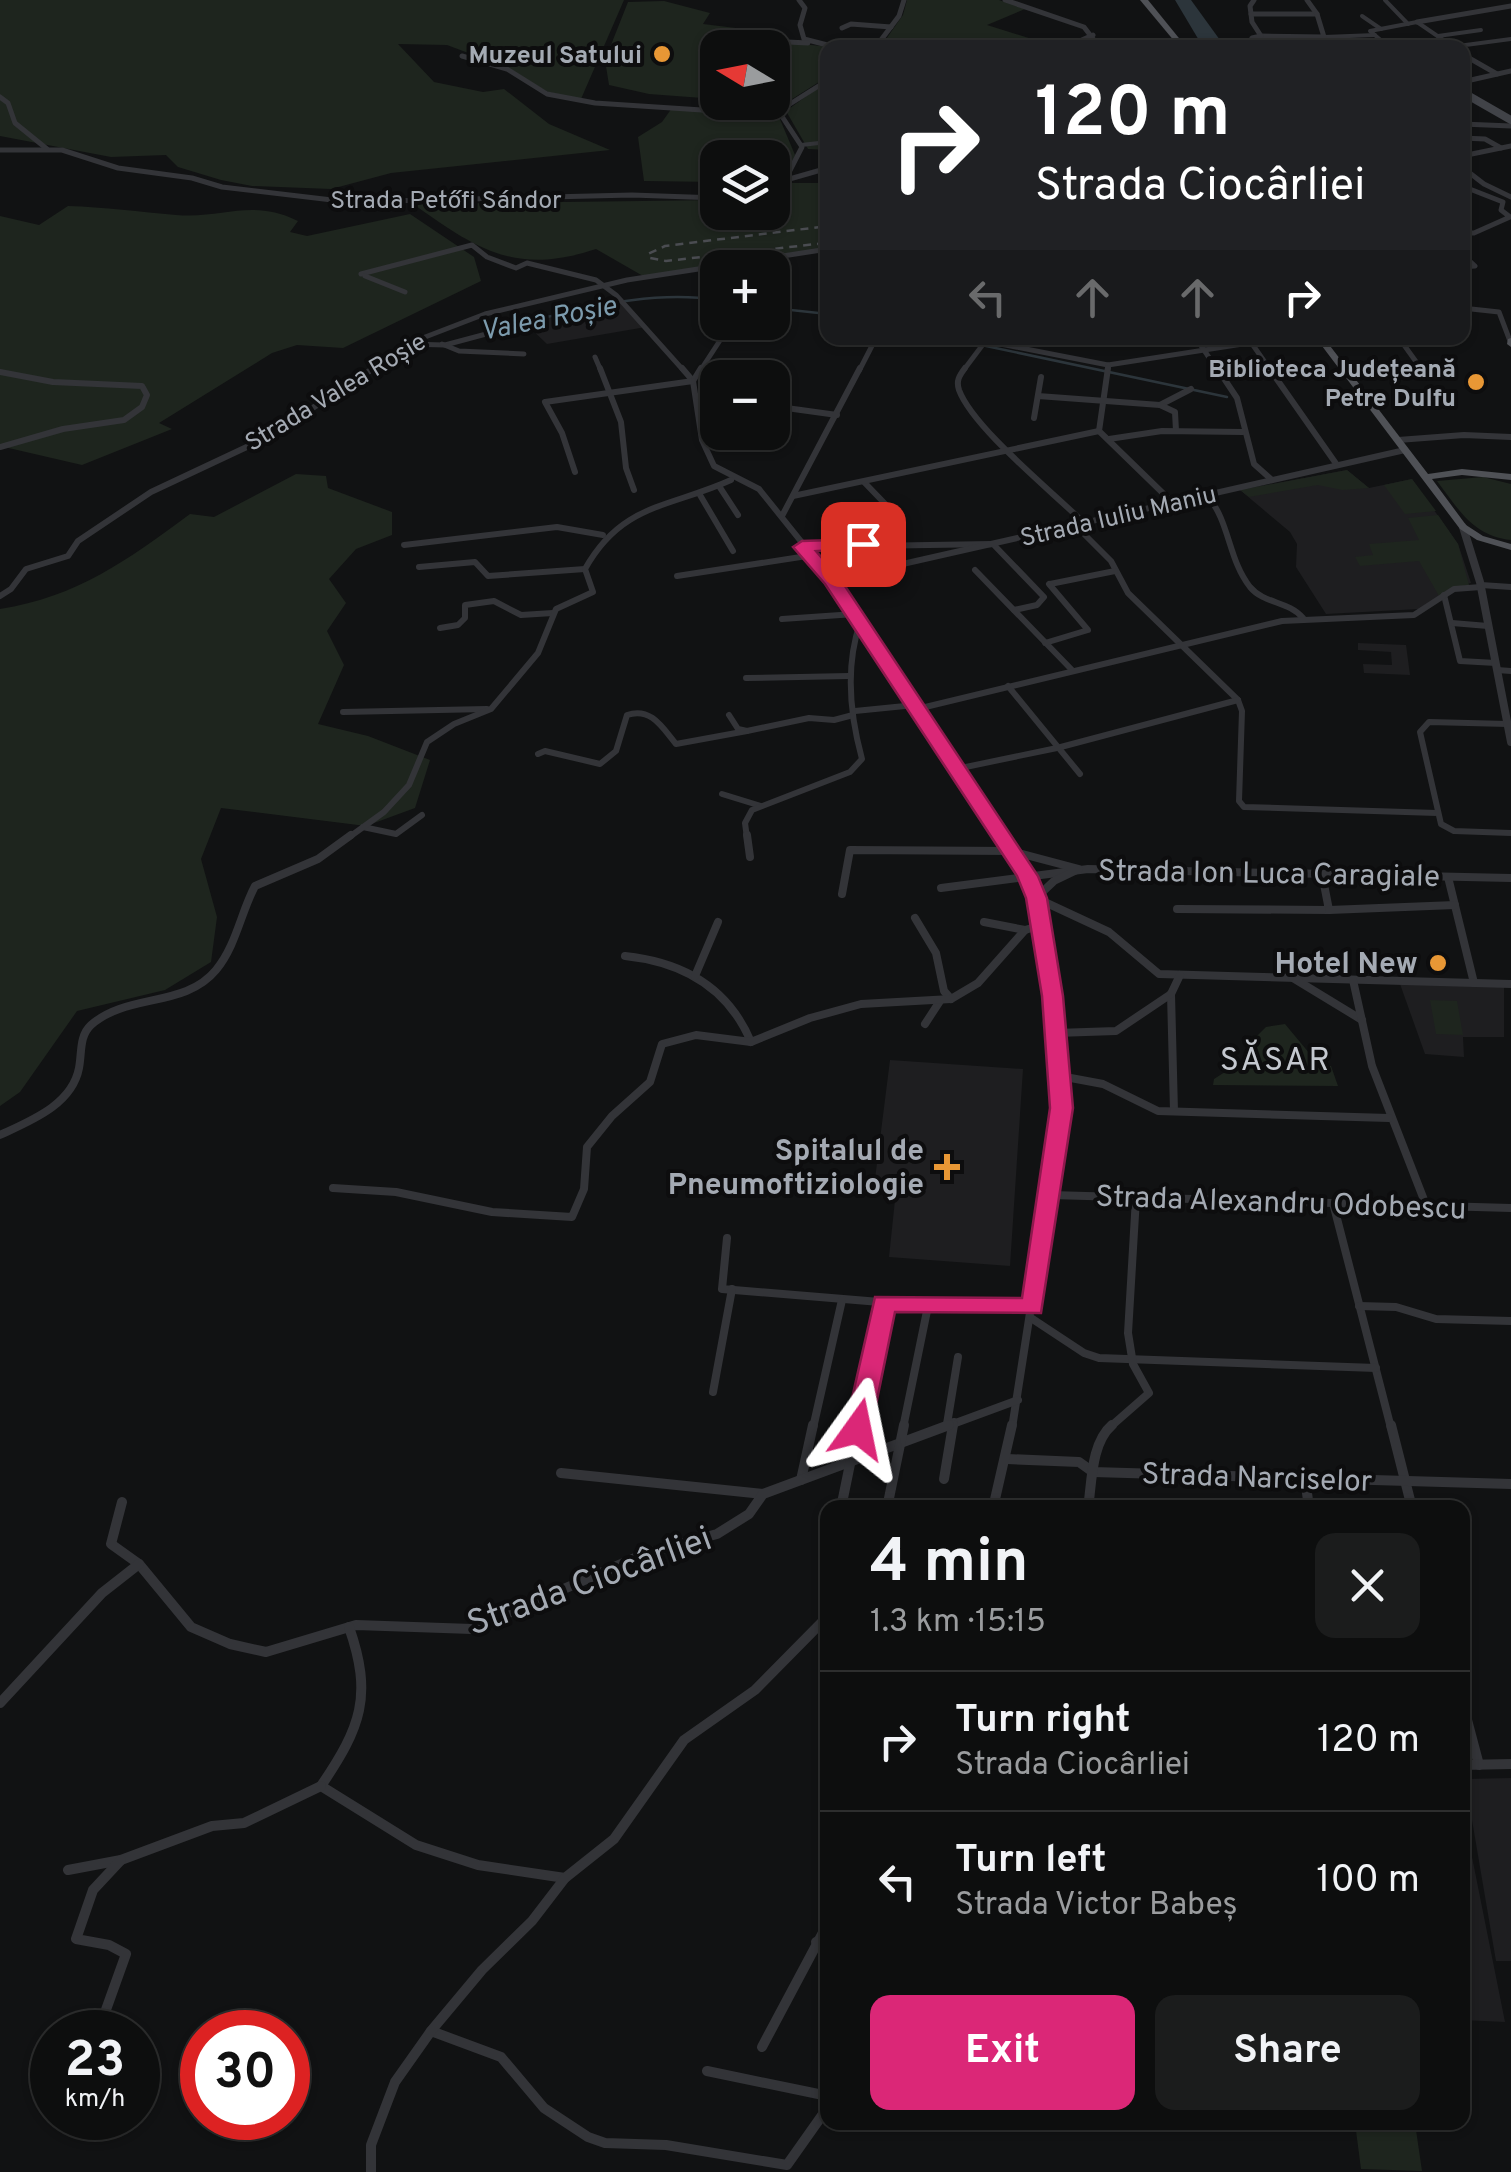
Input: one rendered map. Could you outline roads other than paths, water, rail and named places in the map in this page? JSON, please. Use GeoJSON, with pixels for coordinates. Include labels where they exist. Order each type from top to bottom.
{"type":"FeatureCollection","features":[{"type":"Feature","properties":{"kind":"main road"},"geometry":{"type":"LineString","coordinates":[[1144,0],[1177,40]]}},
{"type":"Feature","properties":{"kind":"main road"},"geometry":{"type":"LineString","coordinates":[[1470,97],[1511,123]]}},
{"type":"Feature","properties":{"kind":"main road"},"geometry":{"type":"LineString","coordinates":[[1326,345],[1464,527],[1485,540],[1511,545]]}},
{"type":"Feature","properties":{"kind":"main road"},"geometry":{"type":"LineString","coordinates":[[1413,460],[1462,472]]}},
{"type":"Feature","properties":{"kind":"main road"},"geometry":{"type":"LineString","coordinates":[[1426,477],[1462,472],[1511,474]]}},
{"type":"Feature","properties":{"kind":"main road"},"geometry":{"type":"LineString","coordinates":[[1452,510],[1477,533],[1511,545]]}},
{"type":"Feature","properties":{"kind":"street"},"geometry":{"type":"LineString","coordinates":[[799,0],[805,8],[800,32],[808,43]]}},
{"type":"Feature","properties":{"kind":"street"},"geometry":{"type":"LineString","coordinates":[[881,40],[892,27],[904,0]]}},
{"type":"Feature","properties":{"kind":"street"},"geometry":{"type":"LineString","coordinates":[[1005,0],[1084,27],[1096,40]]}},
{"type":"Feature","properties":{"kind":"street"},"geometry":{"type":"LineString","coordinates":[[1254,0],[1251,14],[1261,36]]}},
{"type":"Feature","properties":{"kind":"street"},"geometry":{"type":"LineString","coordinates":[[1307,0],[1317,14],[1324,37]]}},
{"type":"Feature","properties":{"kind":"street"},"geometry":{"type":"LineString","coordinates":[[1385,0],[1408,24]]}},
{"type":"Feature","properties":{"kind":"street"},"geometry":{"type":"LineString","coordinates":[[1469,4],[1474,10]]}},
{"type":"Feature","properties":{"kind":"street"},"geometry":{"type":"LineString","coordinates":[[1380,40],[1370,31],[1511,6]]}},
{"type":"Feature","properties":{"kind":"street"},"geometry":{"type":"LineString","coordinates":[[1251,14],[1317,14]]}},
{"type":"Feature","properties":{"kind":"street"},"geometry":{"type":"LineString","coordinates":[[1362,16],[1381,29]]}},
{"type":"Feature","properties":{"kind":"street"},"geometry":{"type":"LineString","coordinates":[[1416,22],[1444,40]]}},
{"type":"Feature","properties":{"kind":"street"},"geometry":{"type":"LineString","coordinates":[[842,28],[848,24],[892,27]]}},
{"type":"Feature","properties":{"kind":"street"},"geometry":{"type":"LineString","coordinates":[[1438,36],[1482,30]]}},
{"type":"Feature","properties":{"kind":"street"},"geometry":{"type":"LineString","coordinates":[[1081,40],[1093,35]]}},
{"type":"Feature","properties":{"kind":"street"},"geometry":{"type":"LineString","coordinates":[[1253,40],[1261,36],[1376,36]]}},
{"type":"Feature","properties":{"kind":"street"},"geometry":{"type":"LineString","coordinates":[[1470,45],[1511,39]]}},
{"type":"Feature","properties":{"kind":"street"},"geometry":{"type":"LineString","coordinates":[[790,42],[820,45]]}},
{"type":"Feature","properties":{"kind":"street"},"geometry":{"type":"LineString","coordinates":[[462,56],[507,69],[547,94],[595,103],[700,110]]}},
{"type":"Feature","properties":{"kind":"street"},"geometry":{"type":"LineString","coordinates":[[1470,59],[1497,74]]}},
{"type":"Feature","properties":{"kind":"street"},"geometry":{"type":"LineString","coordinates":[[1470,80],[1511,70]]}},
{"type":"Feature","properties":{"kind":"street"},"geometry":{"type":"LineString","coordinates":[[790,104],[820,85]]}},
{"type":"Feature","properties":{"kind":"street"},"geometry":{"type":"LineString","coordinates":[[0,96],[8,103],[15,123],[47,149]]}},
{"type":"Feature","properties":{"kind":"street"},"geometry":{"type":"LineString","coordinates":[[784,120],[801,146]]}},
{"type":"Feature","properties":{"kind":"street"},"geometry":{"type":"LineString","coordinates":[[1470,125],[1488,128],[1511,123]]}},
{"type":"Feature","properties":{"kind":"street"},"geometry":{"type":"LineString","coordinates":[[1470,138],[1485,139],[1500,148]]}},
{"type":"Feature","properties":{"kind":"street"},"geometry":{"type":"LineString","coordinates":[[801,146],[820,144]]}},
{"type":"Feature","properties":{"kind":"street"},"geometry":{"type":"LineString","coordinates":[[790,170],[801,146]]}},
{"type":"Feature","properties":{"kind":"street"},"geometry":{"type":"LineString","coordinates":[[1470,154],[1511,146]]}},
{"type":"Feature","properties":{"kind":"street","name":"Strada Petőfi Sándor"},"geometry":{"type":"LineString","coordinates":[[0,150],[74,152],[118,168],[186,177],[222,188],[349,202],[632,195],[700,197]]}},
{"type":"Feature","properties":{"kind":"street"},"geometry":{"type":"LineString","coordinates":[[790,172],[820,169]]}},
{"type":"Feature","properties":{"kind":"street"},"geometry":{"type":"LineString","coordinates":[[790,180],[820,171]]}},
{"type":"Feature","properties":{"kind":"street"},"geometry":{"type":"LineString","coordinates":[[1470,173],[1511,200],[1500,210]]}},
{"type":"Feature","properties":{"kind":"street"},"geometry":{"type":"LineString","coordinates":[[1470,189],[1503,202],[1500,210]]}},
{"type":"Feature","properties":{"kind":"street"},"geometry":{"type":"LineString","coordinates":[[1500,210],[1510,217]]}},
{"type":"Feature","properties":{"kind":"street"},"geometry":{"type":"LineString","coordinates":[[1470,233],[1510,217]]}},
{"type":"Feature","properties":{"kind":"street"},"geometry":{"type":"LineString","coordinates":[[405,292],[361,274],[472,245],[487,257],[516,268],[527,264],[588,276],[622,301],[694,381],[704,449],[713,466],[731,480],[756,486],[782,516],[807,556],[832,580],[1027,876],[1042,924],[1060,1076],[1060,1131],[1018,1400],[995,1500]]}},
{"type":"Feature","properties":{"kind":"street","name":"Strada Valea Roșie"},"geometry":{"type":"LineString","coordinates":[[790,255],[820,250]]}},
{"type":"Feature","properties":{"kind":"street","name":"Strada Valea Roșie"},"geometry":{"type":"LineString","coordinates":[[0,596],[12,589],[26,569],[68,556],[78,541],[175,478],[295,421],[406,344],[476,316],[604,285],[700,270]]}},
{"type":"Feature","properties":{"kind":"street"},"geometry":{"type":"LineString","coordinates":[[1470,309],[1500,312],[1511,342]]}},
{"type":"Feature","properties":{"kind":"street"},"geometry":{"type":"LineString","coordinates":[[406,344],[442,344],[512,327]]}},
{"type":"Feature","properties":{"kind":"street"},"geometry":{"type":"LineString","coordinates":[[694,381],[720,340]]}},
{"type":"Feature","properties":{"kind":"street"},"geometry":{"type":"LineString","coordinates":[[442,344],[459,352],[524,354]]}},
{"type":"Feature","properties":{"kind":"street"},"geometry":{"type":"LineString","coordinates":[[782,516],[873,345]]}},
{"type":"Feature","properties":{"kind":"street"},"geometry":{"type":"LineString","coordinates":[[982,345],[961,371],[958,386],[972,412],[1084,523]]}},
{"type":"Feature","properties":{"kind":"street"},"geometry":{"type":"LineString","coordinates":[[998,345],[1107,369],[1227,345]]}},
{"type":"Feature","properties":{"kind":"street"},"geometry":{"type":"LineString","coordinates":[[1201,345],[1237,398],[1254,464],[1272,480]]}},
{"type":"Feature","properties":{"kind":"street"},"geometry":{"type":"LineString","coordinates":[[1253,345],[1337,465]]}},
{"type":"Feature","properties":{"kind":"street"},"geometry":{"type":"LineString","coordinates":[[1350,376],[1422,370],[1404,345]]}},
{"type":"Feature","properties":{"kind":"street"},"geometry":{"type":"LineString","coordinates":[[595,357],[621,422],[626,468],[634,490]]}},
{"type":"Feature","properties":{"kind":"street"},"geometry":{"type":"LineString","coordinates":[[1099,431],[1107,369]]}},
{"type":"Feature","properties":{"kind":"street"},"geometry":{"type":"LineString","coordinates":[[0,372],[53,382],[134,384],[144,387],[147,395],[141,410],[121,422],[70,427],[0,447]]}},
{"type":"Feature","properties":{"kind":"street"},"geometry":{"type":"LineString","coordinates":[[1034,418],[1040,377]]}},
{"type":"Feature","properties":{"kind":"street"},"geometry":{"type":"LineString","coordinates":[[575,472],[562,433],[545,402],[694,381]]}},
{"type":"Feature","properties":{"kind":"street"},"geometry":{"type":"LineString","coordinates":[[1160,404],[1190,390]]}},
{"type":"Feature","properties":{"kind":"street"},"geometry":{"type":"LineString","coordinates":[[696,396],[700,396]]}},
{"type":"Feature","properties":{"kind":"street"},"geometry":{"type":"LineString","coordinates":[[1038,396],[1160,404],[1175,412],[1176,431]]}},
{"type":"Feature","properties":{"kind":"street"},"geometry":{"type":"LineString","coordinates":[[790,408],[838,415]]}},
{"type":"Feature","properties":{"kind":"street"},"geometry":{"type":"LineString","coordinates":[[793,496],[1099,431]]}},
{"type":"Feature","properties":{"kind":"street"},"geometry":{"type":"LineString","coordinates":[[1099,431],[1173,502]]}},
{"type":"Feature","properties":{"kind":"street"},"geometry":{"type":"LineString","coordinates":[[1108,439],[1176,431],[1244,432]]}},
{"type":"Feature","properties":{"kind":"street","name":"Strada Iuliu Maniu"},"geometry":{"type":"LineString","coordinates":[[832,580],[1337,465],[1401,445],[1464,435],[1511,437]]}},
{"type":"Feature","properties":{"kind":"street"},"geometry":{"type":"LineString","coordinates":[[0,1136],[60,1103],[78,1074],[83,1035],[92,1024],[114,1010],[175,995],[202,983],[223,959],[254,886],[318,859],[362,827],[405,792],[427,742],[454,724],[491,709],[535,658],[553,613],[564,604],[592,594],[585,569],[603,535],[627,516],[700,495],[731,480]]}},
{"type":"Feature","properties":{"kind":"street"},"geometry":{"type":"LineString","coordinates":[[864,482],[892,511]]}},
{"type":"Feature","properties":{"kind":"street"},"geometry":{"type":"LineString","coordinates":[[719,486],[738,515]]}},
{"type":"Feature","properties":{"kind":"street"},"geometry":{"type":"LineString","coordinates":[[700,495],[734,551]]}},
{"type":"Feature","properties":{"kind":"street"},"geometry":{"type":"LineString","coordinates":[[1207,495],[1226,516],[1233,554],[1251,589],[1268,602],[1293,608],[1303,618]]}},
{"type":"Feature","properties":{"kind":"street"},"geometry":{"type":"LineString","coordinates":[[1074,525],[1110,561],[1134,598],[1238,700],[1241,805],[1438,813]]}},
{"type":"Feature","properties":{"kind":"street"},"geometry":{"type":"LineString","coordinates":[[1464,527],[1481,586],[1511,742]]}},
{"type":"Feature","properties":{"kind":"street"},"geometry":{"type":"LineString","coordinates":[[404,544],[556,528],[603,535]]}},
{"type":"Feature","properties":{"kind":"street"},"geometry":{"type":"LineString","coordinates":[[1472,548],[1485,540]]}},
{"type":"Feature","properties":{"kind":"street"},"geometry":{"type":"LineString","coordinates":[[802,547],[993,544],[1044,600],[1014,610]]}},
{"type":"Feature","properties":{"kind":"street"},"geometry":{"type":"LineString","coordinates":[[850,576],[840,562],[875,554],[890,567]]}},
{"type":"Feature","properties":{"kind":"street"},"geometry":{"type":"LineString","coordinates":[[677,576],[807,556]]}},
{"type":"Feature","properties":{"kind":"street"},"geometry":{"type":"LineString","coordinates":[[419,567],[475,562],[488,576],[585,569]]}},
{"type":"Feature","properties":{"kind":"street"},"geometry":{"type":"LineString","coordinates":[[975,570],[1072,670]]}},
{"type":"Feature","properties":{"kind":"street"},"geometry":{"type":"LineString","coordinates":[[1036,587],[1115,571]]}},
{"type":"Feature","properties":{"kind":"street"},"geometry":{"type":"LineString","coordinates":[[1045,642],[1088,630],[1050,584]]}},
{"type":"Feature","properties":{"kind":"street"},"geometry":{"type":"LineString","coordinates":[[538,754],[545,751],[576,764],[598,766],[608,760],[623,736],[626,715],[635,711],[651,714],[676,744],[808,718],[834,720],[854,713],[916,707],[1303,618],[1414,616],[1460,587],[1511,587]]}},
{"type":"Feature","properties":{"kind":"street"},"geometry":{"type":"LineString","coordinates":[[1444,595],[1460,661],[1511,671]]}},
{"type":"Feature","properties":{"kind":"street"},"geometry":{"type":"LineString","coordinates":[[440,628],[458,626],[465,618],[465,604],[494,601],[510,615],[518,616],[553,613]]}},
{"type":"Feature","properties":{"kind":"street"},"geometry":{"type":"LineString","coordinates":[[782,619],[854,614]]}},
{"type":"Feature","properties":{"kind":"street"},"geometry":{"type":"LineString","coordinates":[[750,857],[745,823],[752,810],[858,767],[863,752],[849,676],[852,646],[860,623]]}},
{"type":"Feature","properties":{"kind":"street"},"geometry":{"type":"LineString","coordinates":[[1452,623],[1488,626]]}},
{"type":"Feature","properties":{"kind":"street"},"geometry":{"type":"LineString","coordinates":[[746,678],[849,676]]}},
{"type":"Feature","properties":{"kind":"street"},"geometry":{"type":"LineString","coordinates":[[1008,686],[1080,774]]}},
{"type":"Feature","properties":{"kind":"street"},"geometry":{"type":"LineString","coordinates":[[956,769],[1057,748],[1238,700]]}},
{"type":"Feature","properties":{"kind":"street"},"geometry":{"type":"LineString","coordinates":[[343,712],[491,709]]}},
{"type":"Feature","properties":{"kind":"street"},"geometry":{"type":"LineString","coordinates":[[728,715],[738,729],[747,731]]}},
{"type":"Feature","properties":{"kind":"street"},"geometry":{"type":"LineString","coordinates":[[1508,724],[1429,722],[1420,728],[1441,824],[1454,831],[1511,833]]}},
{"type":"Feature","properties":{"kind":"street"},"geometry":{"type":"LineString","coordinates":[[722,794],[761,806]]}},
{"type":"Feature","properties":{"kind":"street"},"geometry":{"type":"LineString","coordinates":[[362,827],[396,834],[422,815]]}},
{"type":"Feature","properties":{"kind":"street"},"geometry":{"type":"LineString","coordinates":[[842,894],[850,850],[1011,851],[1079,869]]}},
{"type":"Feature","properties":{"kind":"street"},"geometry":{"type":"LineString","coordinates":[[1036,898],[1054,881],[1079,869]]}},
{"type":"Feature","properties":{"kind":"street","name":"Strada Ion Luca Caragiale"},"geometry":{"type":"LineString","coordinates":[[941,888],[1079,869],[1511,878]]}},
{"type":"Feature","properties":{"kind":"street"},"geometry":{"type":"LineString","coordinates":[[1322,874],[1328,910]]}},
{"type":"Feature","properties":{"kind":"street"},"geometry":{"type":"LineString","coordinates":[[1448,877],[1474,983]]}},
{"type":"Feature","properties":{"kind":"street"},"geometry":{"type":"LineString","coordinates":[[1036,898],[1120,940],[1151,972],[1511,984]]}},
{"type":"Feature","properties":{"kind":"street"},"geometry":{"type":"LineString","coordinates":[[1176,909],[1328,910],[1455,905]]}},
{"type":"Feature","properties":{"kind":"street"},"geometry":{"type":"LineString","coordinates":[[915,918],[936,953],[944,991],[952,999]]}},
{"type":"Feature","properties":{"kind":"street"},"geometry":{"type":"LineString","coordinates":[[695,976],[718,922]]}},
{"type":"Feature","properties":{"kind":"street"},"geometry":{"type":"LineString","coordinates":[[984,922],[1026,930]]}},
{"type":"Feature","properties":{"kind":"street"},"geometry":{"type":"LineString","coordinates":[[333,1188],[381,1190],[521,1216],[572,1216],[584,1188],[587,1147],[612,1116],[650,1082],[662,1044],[696,1035],[751,1042],[810,1018],[861,1004],[952,999],[978,982],[1026,930],[1042,924]]}},
{"type":"Feature","properties":{"kind":"street"},"geometry":{"type":"LineString","coordinates":[[625,956],[674,964],[695,976],[741,1018],[751,1042]]}},
{"type":"Feature","properties":{"kind":"street"},"geometry":{"type":"LineString","coordinates":[[1174,1111],[1172,994],[1180,975]]}},
{"type":"Feature","properties":{"kind":"street"},"geometry":{"type":"LineString","coordinates":[[1293,977],[1362,1020]]}},
{"type":"Feature","properties":{"kind":"street"},"geometry":{"type":"LineString","coordinates":[[1353,980],[1389,1118],[1426,1206]]}},
{"type":"Feature","properties":{"kind":"street"},"geometry":{"type":"LineString","coordinates":[[1056,1033],[1116,1032],[1172,994]]}},
{"type":"Feature","properties":{"kind":"street"},"geometry":{"type":"LineString","coordinates":[[925,1024],[940,1001]]}},
{"type":"Feature","properties":{"kind":"street"},"geometry":{"type":"LineString","coordinates":[[1060,1076],[1103,1084],[1144,1107],[1174,1111],[1389,1118]]}},
{"type":"Feature","properties":{"kind":"street","name":"Strada Alexandru Odobescu"},"geometry":{"type":"LineString","coordinates":[[1051,1195],[1511,1208]]}},
{"type":"Feature","properties":{"kind":"street"},"geometry":{"type":"LineString","coordinates":[[1089,1500],[1092,1472],[1104,1432],[1149,1394],[1131,1361],[1136,1198]]}},
{"type":"Feature","properties":{"kind":"street"},"geometry":{"type":"LineString","coordinates":[[1332,1203],[1410,1500]]}},
{"type":"Feature","properties":{"kind":"street"},"geometry":{"type":"LineString","coordinates":[[713,1392],[728,1289],[727,1238]]}},
{"type":"Feature","properties":{"kind":"street"},"geometry":{"type":"LineString","coordinates":[[728,1289],[1032,1312],[1091,1356],[1131,1361],[1376,1368]]}},
{"type":"Feature","properties":{"kind":"street"},"geometry":{"type":"LineString","coordinates":[[800,1480],[842,1300]]}},
{"type":"Feature","properties":{"kind":"street"},"geometry":{"type":"LineString","coordinates":[[844,1500],[884,1303]]}},
{"type":"Feature","properties":{"kind":"street"},"geometry":{"type":"LineString","coordinates":[[889,1500],[928,1306]]}},
{"type":"Feature","properties":{"kind":"street"},"geometry":{"type":"LineString","coordinates":[[1360,1306],[1396,1307],[1436,1319],[1511,1322]]}},
{"type":"Feature","properties":{"kind":"street"},"geometry":{"type":"LineString","coordinates":[[944,1479],[958,1357]]}},
{"type":"Feature","properties":{"kind":"street","name":"Strada Ciocârliei"},"geometry":{"type":"LineString","coordinates":[[561,1473],[764,1494],[1018,1400]]}},
{"type":"Feature","properties":{"kind":"street","name":"Strada Narciselor"},"geometry":{"type":"LineString","coordinates":[[1007,1459],[1079,1462],[1092,1472],[1511,1484]]}},
{"type":"Feature","properties":{"kind":"street"},"geometry":{"type":"LineString","coordinates":[[1305,1478],[1308,1500]]}},
{"type":"Feature","properties":{"kind":"street","name":"Strada Ciocârliei"},"geometry":{"type":"LineString","coordinates":[[122,1502],[111,1544],[139,1564],[191,1627],[250,1650],[285,1650],[312,1635],[349,1626],[472,1630],[644,1554],[717,1534],[749,1514],[764,1494]]}},
{"type":"Feature","properties":{"kind":"street"},"geometry":{"type":"LineString","coordinates":[[0,1703],[45,1662],[95,1601],[139,1564]]}},
{"type":"Feature","properties":{"kind":"street"},"geometry":{"type":"LineString","coordinates":[[371,2172],[372,2145],[395,2082],[431,2031],[482,1970],[532,1921],[565,1878],[614,1839],[684,1740],[755,1690],[820,1624]]}},
{"type":"Feature","properties":{"kind":"street"},"geometry":{"type":"LineString","coordinates":[[68,1870],[121,1860],[212,1826],[244,1823],[321,1786],[351,1740],[366,1690],[362,1657],[349,1626]]}},
{"type":"Feature","properties":{"kind":"street"},"geometry":{"type":"LineString","coordinates":[[1470,1731],[1479,1765]]}},
{"type":"Feature","properties":{"kind":"street"},"geometry":{"type":"LineString","coordinates":[[1470,1765],[1511,1764]]}},
{"type":"Feature","properties":{"kind":"street"},"geometry":{"type":"LineString","coordinates":[[321,1786],[416,1845],[478,1864],[565,1878]]}},
{"type":"Feature","properties":{"kind":"street"},"geometry":{"type":"LineString","coordinates":[[106,2010],[126,1954],[109,1945],[76,1939],[93,1890],[121,1860]]}},
{"type":"Feature","properties":{"kind":"street"},"geometry":{"type":"LineString","coordinates":[[762,2046],[820,1936]]}},
{"type":"Feature","properties":{"kind":"street"},"geometry":{"type":"LineString","coordinates":[[816,1942],[820,1947]]}},
{"type":"Feature","properties":{"kind":"street"},"geometry":{"type":"LineString","coordinates":[[431,2031],[501,2056],[544,2108],[588,2137],[605,2143],[666,2145],[786,2165],[820,2118]]}},
{"type":"Feature","properties":{"kind":"street"},"geometry":{"type":"LineString","coordinates":[[707,2071],[820,2094]]}},
{"type":"Feature","properties":{"kind":"waterway","name":"Valea Roșie"},"geometry":{"type":"LineString","coordinates":[[512,325],[640,299],[700,298]]}},
{"type":"Feature","properties":{"kind":"waterway","name":"Valea Roșie"},"geometry":{"type":"LineString","coordinates":[[790,310],[820,313]]}},
{"type":"Feature","properties":{"kind":"waterway","name":"Valea Roșie"},"geometry":{"type":"LineString","coordinates":[[386,369],[417,346]]}},
{"type":"Feature","properties":{"kind":"waterway","name":"Valea Roșie"},"geometry":{"type":"LineString","coordinates":[[986,346],[1227,397]]}},
{"type":"Feature","properties":{"kind":"railway"},"geometry":{"type":"LineString","coordinates":[[820,227],[665,246],[648,254],[650,258],[666,261],[820,244]]}},
{"type":"Feature","properties":{"kind":"place","name":"Muzeul Satului"},"geometry":{"type":"Point","coordinates":[662,54]}},
{"type":"Feature","properties":{"kind":"place","name":"Biblioteca Județeană Petre Dulfu"},"geometry":{"type":"Point","coordinates":[1476,382]}},
{"type":"Feature","properties":{"kind":"place","name":"Hotel New"},"geometry":{"type":"Point","coordinates":[1438,963]}},
{"type":"Feature","properties":{"kind":"place","name":"Spitalul de Pneumoftiziologie"},"geometry":{"type":"Point","coordinates":[947,1167]}},
{"type":"Feature","properties":{"kind":"district","name":"SĂSAR"},"geometry":{"type":"Point","coordinates":[1276,1059]}}]}
